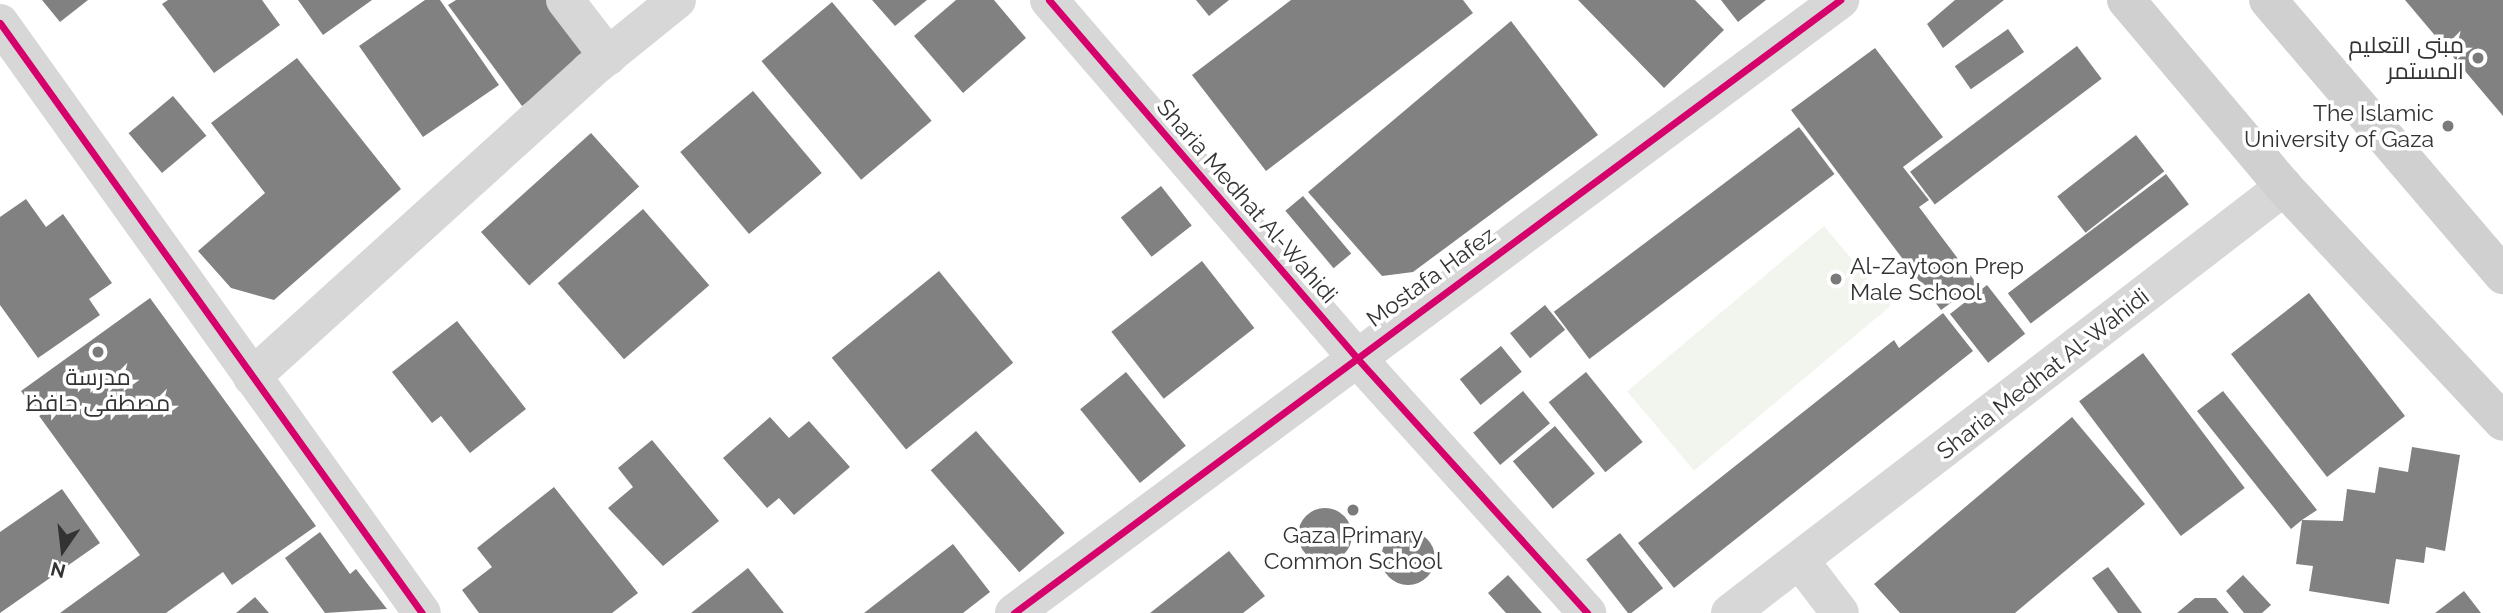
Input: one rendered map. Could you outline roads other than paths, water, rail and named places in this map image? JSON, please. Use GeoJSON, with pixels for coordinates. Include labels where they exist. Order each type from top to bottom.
{"type":"FeatureCollection","features":[{"type":"Feature","properties":{"kind":"main road"},"geometry":{"type":"LineString","coordinates":[[2126,0],[2284,187],[2503,422]]}},
{"type":"Feature","properties":{"kind":"main road"},"geometry":{"type":"LineString","coordinates":[[2268,0],[2503,275]]}},
{"type":"Feature","properties":{"kind":"street"},"geometry":{"type":"LineString","coordinates":[[565,0],[608,55]]}},
{"type":"Feature","properties":{"kind":"street"},"geometry":{"type":"LineString","coordinates":[[252,377],[608,55],[677,0]]}},
{"type":"Feature","properties":{"kind":"street","name":"Sharia Medhat Al-Wahidi"},"geometry":{"type":"LineString","coordinates":[[1049,0],[1356,357],[1587,613]]}},
{"type":"Feature","properties":{"kind":"street","name":"Mostafa Hafez"},"geometry":{"type":"LineString","coordinates":[[1014,613],[1840,0]]}},
{"type":"Feature","properties":{"kind":"street"},"geometry":{"type":"LineString","coordinates":[[0,23],[422,613]]}},
{"type":"Feature","properties":{"kind":"street","name":"Sharia Medhat Al-Wahidi"},"geometry":{"type":"LineString","coordinates":[[1730,613],[1801,562],[2284,187]]}},
{"type":"Feature","properties":{"kind":"street"},"geometry":{"type":"LineString","coordinates":[[1801,562],[1840,613]]}},
{"type":"Feature","properties":{"kind":"place","name":"مبنى التعليم المستمر"},"geometry":{"type":"Point","coordinates":[2478,58]}},
{"type":"Feature","properties":{"kind":"place","name":"The Islamic University of Gaza"},"geometry":{"type":"Point","coordinates":[2448,126]}},
{"type":"Feature","properties":{"kind":"place","name":"Al-Zaytoon Prep Male School"},"geometry":{"type":"Point","coordinates":[1836,279]}},
{"type":"Feature","properties":{"kind":"place","name":"مدرسة مصطفى حافظ"},"geometry":{"type":"Point","coordinates":[98,352]}},
{"type":"Feature","properties":{"kind":"place","name":"Gaza Primary Common School"},"geometry":{"type":"Point","coordinates":[1353,510]}}]}
